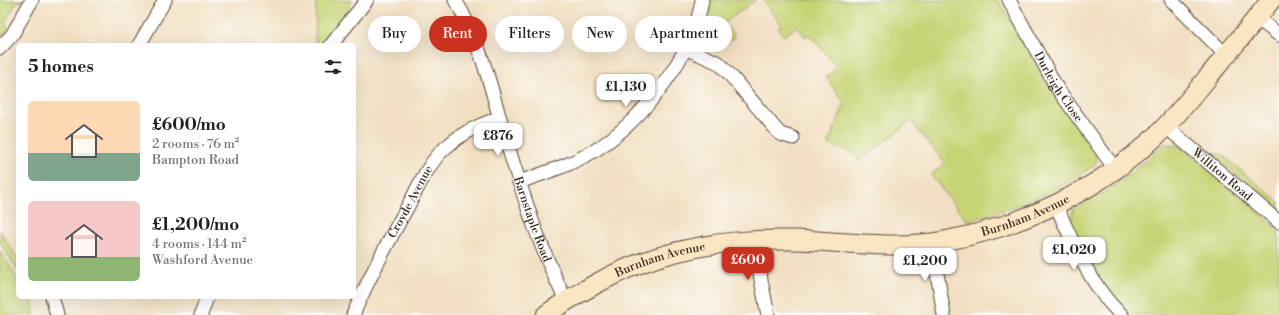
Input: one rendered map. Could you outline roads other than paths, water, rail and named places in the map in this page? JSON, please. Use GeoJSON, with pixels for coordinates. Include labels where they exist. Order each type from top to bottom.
{"type":"FeatureCollection","features":[{"type":"Feature","properties":{"kind":"street"},"geometry":{"type":"LineString","coordinates":[[0,48],[12,35],[32,0]]}},
{"type":"Feature","properties":{"kind":"street"},"geometry":{"type":"LineString","coordinates":[[140,43],[165,0]]}},
{"type":"Feature","properties":{"kind":"street"},"geometry":{"type":"LineString","coordinates":[[333,43],[367,0]]}},
{"type":"Feature","properties":{"kind":"street","name":"Barnstaple Road"},"geometry":{"type":"LineString","coordinates":[[455,0],[464,14],[478,45],[519,182],[546,259],[554,279],[566,300]]}},
{"type":"Feature","properties":{"kind":"street"},"geometry":{"type":"LineString","coordinates":[[698,16],[702,0]]}},
{"type":"Feature","properties":{"kind":"street","name":"Durleigh Close"},"geometry":{"type":"LineString","coordinates":[[1009,0],[1057,88],[1116,169]]}},
{"type":"Feature","properties":{"kind":"street"},"geometry":{"type":"LineString","coordinates":[[1171,0],[1226,55]]}},
{"type":"Feature","properties":{"kind":"street","name":"Burnham Avenue"},"geometry":{"type":"LineString","coordinates":[[546,315],[566,300],[643,262],[702,247],[756,240],[794,240],[887,245],[932,242],[963,237],[988,230],[1026,218],[1056,205],[1116,169],[1140,150],[1165,126],[1271,0]]}},
{"type":"Feature","properties":{"kind":"street"},"geometry":{"type":"LineString","coordinates":[[1257,18],[1279,35]]}},
{"type":"Feature","properties":{"kind":"street"},"geometry":{"type":"LineString","coordinates":[[519,182],[573,162],[602,146],[616,135],[651,100],[670,75],[683,52]]}},
{"type":"Feature","properties":{"kind":"street"},"geometry":{"type":"LineString","coordinates":[[694,52],[719,63],[780,134],[793,138]]}},
{"type":"Feature","properties":{"kind":"street","name":"Croyde Avenue"},"geometry":{"type":"LineString","coordinates":[[353,315],[370,275],[435,159],[447,146],[457,139],[485,122],[500,118]]}},
{"type":"Feature","properties":{"kind":"street","name":"Williton Road"},"geometry":{"type":"LineString","coordinates":[[1165,126],[1279,222]]}},
{"type":"Feature","properties":{"kind":"street"},"geometry":{"type":"LineString","coordinates":[[1056,205],[1090,276],[1104,295],[1122,315]]}},
{"type":"Feature","properties":{"kind":"street"},"geometry":{"type":"LineString","coordinates":[[756,240],[762,287],[768,315]]}},
{"type":"Feature","properties":{"kind":"street"},"geometry":{"type":"LineString","coordinates":[[932,242],[944,315]]}},
{"type":"Feature","properties":{"kind":"street"},"geometry":{"type":"LineString","coordinates":[[53,299],[57,315]]}},
{"type":"Feature","properties":{"kind":"street"},"geometry":{"type":"LineString","coordinates":[[201,315],[206,299]]}}]}
